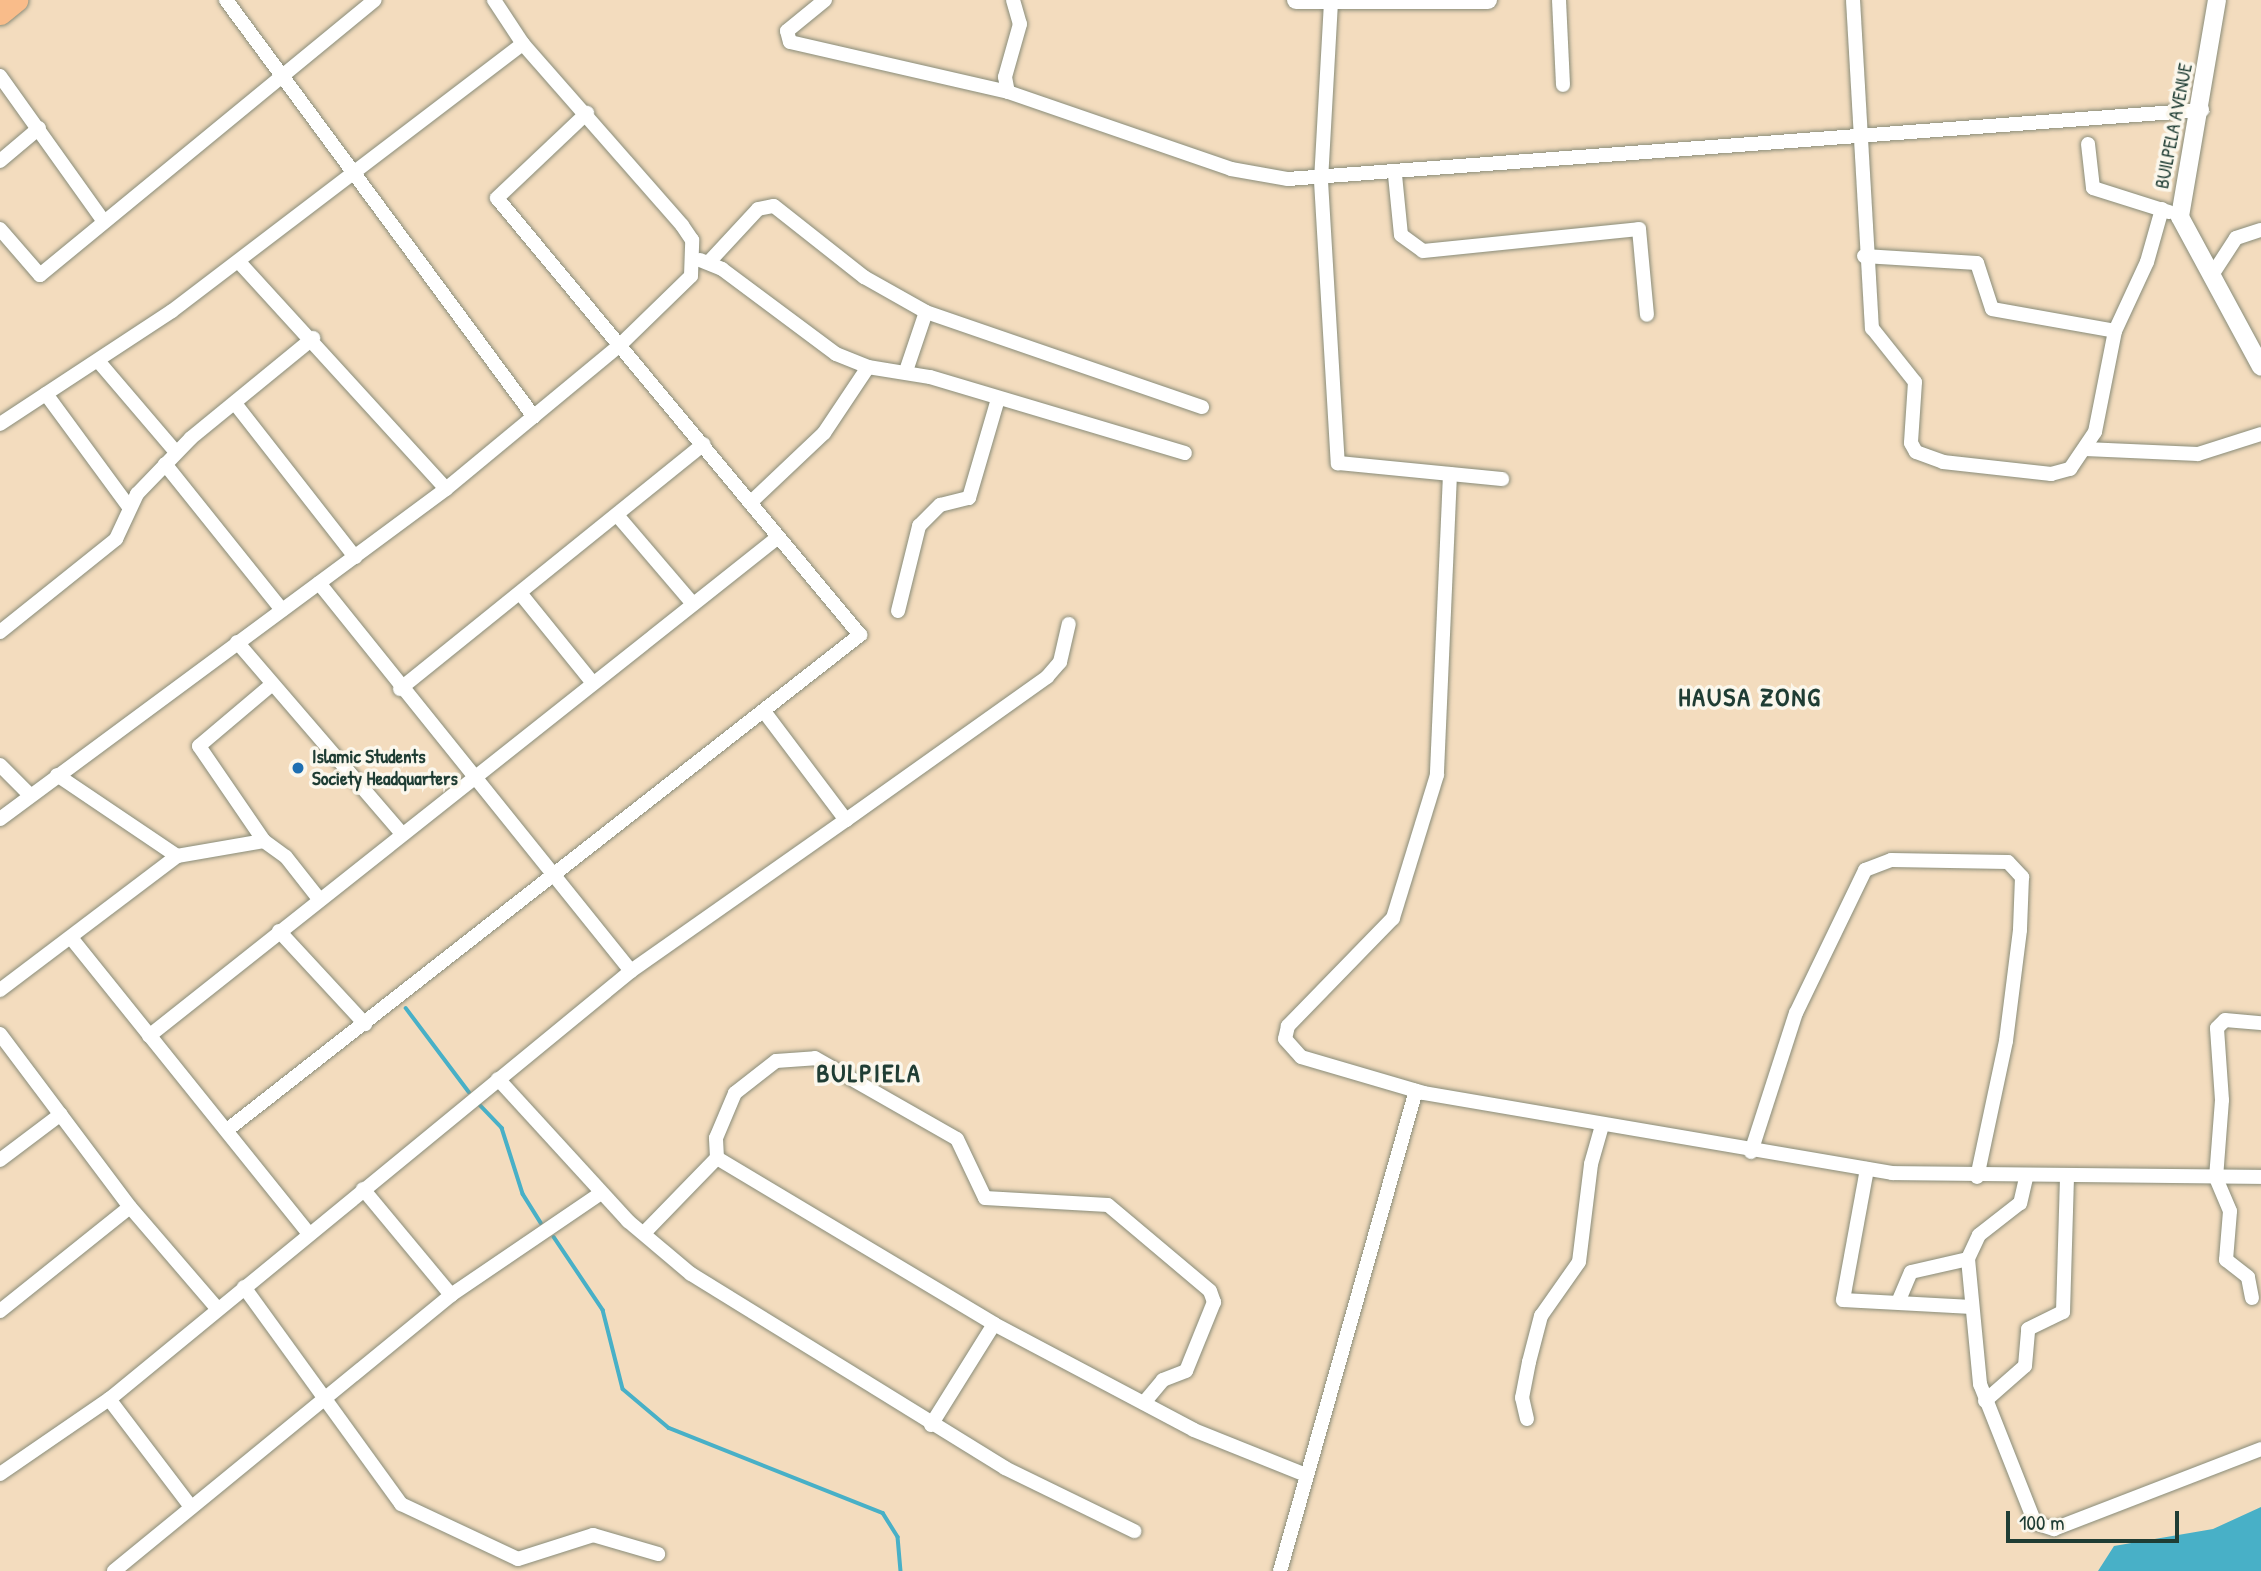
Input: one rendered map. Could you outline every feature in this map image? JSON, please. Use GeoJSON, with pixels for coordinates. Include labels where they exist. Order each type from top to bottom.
{"type":"FeatureCollection","features":[{"type":"Feature","properties":{"kind":"highway"},"geometry":{"type":"LineString","coordinates":[[0,12],[16,0]]}},
{"type":"Feature","properties":{"kind":"street"},"geometry":{"type":"LineString","coordinates":[[226,0],[283,73],[353,175],[534,417]]}},
{"type":"Feature","properties":{"kind":"street"},"geometry":{"type":"LineString","coordinates":[[0,229],[40,275],[102,219],[375,0]]}},
{"type":"Feature","properties":{"kind":"street"},"geometry":{"type":"LineString","coordinates":[[495,0],[523,44],[587,113],[682,225],[702,261],[836,354],[868,367],[906,371],[996,402],[1185,453]]}},
{"type":"Feature","properties":{"kind":"street"},"geometry":{"type":"LineString","coordinates":[[825,0],[787,30],[790,42],[1008,92],[1231,169],[1321,181],[1857,140],[2202,110]]}},
{"type":"Feature","properties":{"kind":"street"},"geometry":{"type":"LineString","coordinates":[[1008,92],[1005,78],[1020,24],[1013,0]]}},
{"type":"Feature","properties":{"kind":"street"},"geometry":{"type":"LineString","coordinates":[[1296,0],[1488,0]]}},
{"type":"Feature","properties":{"kind":"street"},"geometry":{"type":"LineString","coordinates":[[1559,0],[1563,85]]}},
{"type":"Feature","properties":{"kind":"street"},"geometry":{"type":"LineString","coordinates":[[1853,0],[1864,256],[1878,342],[1916,382],[1916,452],[1943,462],[2051,474],[2070,469],[2085,449],[2099,417],[2115,331],[2147,262],[2162,209]]}},
{"type":"Feature","properties":{"kind":"street","name":"BUILPELA AVENUE"},"geometry":{"type":"LineString","coordinates":[[2217,0],[2202,110],[2180,217],[2261,367]]}},
{"type":"Feature","properties":{"kind":"street"},"geometry":{"type":"LineString","coordinates":[[1331,2],[1321,181],[1338,463],[1502,479]]}},
{"type":"Feature","properties":{"kind":"street"},"geometry":{"type":"LineString","coordinates":[[0,424],[99,362],[239,262],[523,44]]}},
{"type":"Feature","properties":{"kind":"street"},"geometry":{"type":"LineString","coordinates":[[0,76],[102,219]]}},
{"type":"Feature","properties":{"kind":"street"},"geometry":{"type":"LineString","coordinates":[[227,1130],[766,713],[860,635],[497,198],[587,113]]}},
{"type":"Feature","properties":{"kind":"street"},"geometry":{"type":"LineString","coordinates":[[0,161],[39,128]]}},
{"type":"Feature","properties":{"kind":"street"},"geometry":{"type":"LineString","coordinates":[[2088,144],[2093,188],[2180,217]]}},
{"type":"Feature","properties":{"kind":"street"},"geometry":{"type":"LineString","coordinates":[[1395,175],[1401,235],[1423,251],[1639,229],[1647,315]]}},
{"type":"Feature","properties":{"kind":"street"},"geometry":{"type":"LineString","coordinates":[[0,819],[446,489],[620,345],[679,290],[702,261],[758,209],[774,206],[864,277],[926,312],[1202,407]]}},
{"type":"Feature","properties":{"kind":"street"},"geometry":{"type":"LineString","coordinates":[[2212,275],[2236,238],[2261,230]]}},
{"type":"Feature","properties":{"kind":"street"},"geometry":{"type":"LineString","coordinates":[[1864,256],[1977,263],[1992,309],[2115,331]]}},
{"type":"Feature","properties":{"kind":"street"},"geometry":{"type":"LineString","coordinates":[[239,262],[313,338],[446,489]]}},
{"type":"Feature","properties":{"kind":"street"},"geometry":{"type":"LineString","coordinates":[[906,371],[926,312]]}},
{"type":"Feature","properties":{"kind":"street"},"geometry":{"type":"LineString","coordinates":[[0,632],[116,538],[129,507],[176,452],[237,406],[313,338]]}},
{"type":"Feature","properties":{"kind":"street"},"geometry":{"type":"LineString","coordinates":[[99,362],[176,452]]}},
{"type":"Feature","properties":{"kind":"street"},"geometry":{"type":"LineString","coordinates":[[750,503],[824,433],[868,367]]}},
{"type":"Feature","properties":{"kind":"street"},"geometry":{"type":"LineString","coordinates":[[46,394],[129,507]]}},
{"type":"Feature","properties":{"kind":"street"},"geometry":{"type":"LineString","coordinates":[[898,611],[919,526],[940,505],[969,498],[996,402]]}},
{"type":"Feature","properties":{"kind":"street"},"geometry":{"type":"LineString","coordinates":[[237,406],[355,556]]}},
{"type":"Feature","properties":{"kind":"street"},"geometry":{"type":"LineString","coordinates":[[2085,449],[2198,454],[2261,434]]}},
{"type":"Feature","properties":{"kind":"street"},"geometry":{"type":"LineString","coordinates":[[400,689],[704,444]]}},
{"type":"Feature","properties":{"kind":"street"},"geometry":{"type":"LineString","coordinates":[[165,464],[282,610]]}},
{"type":"Feature","properties":{"kind":"street"},"geometry":{"type":"LineString","coordinates":[[1450,474],[1444,691],[1437,775],[1425,823],[1393,918],[1288,1026],[1285,1039],[1301,1057],[1416,1091],[1751,1152],[1867,1169],[1977,1177],[2067,1179],[2261,1177]]}},
{"type":"Feature","properties":{"kind":"street"},"geometry":{"type":"LineString","coordinates":[[617,515],[693,604]]}},
{"type":"Feature","properties":{"kind":"street"},"geometry":{"type":"LineString","coordinates":[[149,1036],[401,832],[778,538]]}},
{"type":"Feature","properties":{"kind":"street"},"geometry":{"type":"LineString","coordinates":[[319,583],[470,778],[555,876],[631,971]]}},
{"type":"Feature","properties":{"kind":"street"},"geometry":{"type":"LineString","coordinates":[[520,593],[592,682]]}},
{"type":"Feature","properties":{"kind":"street"},"geometry":{"type":"LineString","coordinates":[[0,1474],[109,1399],[308,1233],[631,971],[1047,677],[1060,662],[1069,624]]}},
{"type":"Feature","properties":{"kind":"street"},"geometry":{"type":"LineString","coordinates":[[237,642],[270,686],[401,832]]}},
{"type":"Feature","properties":{"kind":"street"},"geometry":{"type":"LineString","coordinates":[[270,686],[199,746],[264,841],[286,856],[319,899]]}},
{"type":"Feature","properties":{"kind":"street"},"geometry":{"type":"LineString","coordinates":[[766,713],[846,820]]}},
{"type":"Feature","properties":{"kind":"street"},"geometry":{"type":"LineString","coordinates":[[0,765],[30,795]]}},
{"type":"Feature","properties":{"kind":"street"},"geometry":{"type":"LineString","coordinates":[[57,775],[177,856]]}},
{"type":"Feature","properties":{"kind":"street"},"geometry":{"type":"LineString","coordinates":[[0,990],[72,939],[177,856],[264,841]]}},
{"type":"Feature","properties":{"kind":"street"},"geometry":{"type":"LineString","coordinates":[[1751,1152],[1796,1013],[1865,870],[1891,860],[2008,862],[2022,877],[2020,930],[2007,1041],[1977,1177]]}},
{"type":"Feature","properties":{"kind":"street"},"geometry":{"type":"LineString","coordinates":[[279,931],[365,1024]]}},
{"type":"Feature","properties":{"kind":"street"},"geometry":{"type":"LineString","coordinates":[[72,939],[308,1233]]}},
{"type":"Feature","properties":{"kind":"street"},"geometry":{"type":"LineString","coordinates":[[2252,1298],[2248,1278],[2227,1265],[2230,1211],[2216,1178],[2221,1100],[2217,1028],[2225,1020],[2261,1023]]}},
{"type":"Feature","properties":{"kind":"street"},"geometry":{"type":"LineString","coordinates":[[0,1034],[130,1207],[217,1308]]}},
{"type":"Feature","properties":{"kind":"street"},"geometry":{"type":"LineString","coordinates":[[643,1233],[717,1158],[716,1138],[735,1093],[776,1061],[815,1058],[957,1139],[985,1198],[1108,1205],[1210,1291],[1214,1302],[1186,1371],[1163,1380],[1144,1403]]}},
{"type":"Feature","properties":{"kind":"street"},"geometry":{"type":"LineString","coordinates":[[498,1079],[601,1193],[691,1274],[931,1425],[1134,1531]]}},
{"type":"Feature","properties":{"kind":"street"},"geometry":{"type":"LineString","coordinates":[[1280,1571],[1416,1091]]}},
{"type":"Feature","properties":{"kind":"street"},"geometry":{"type":"LineString","coordinates":[[0,1160],[61,1114]]}},
{"type":"Feature","properties":{"kind":"street"},"geometry":{"type":"LineString","coordinates":[[1527,1419],[1522,1398],[1541,1316],[1579,1262],[1602,1126]]}},
{"type":"Feature","properties":{"kind":"street"},"geometry":{"type":"LineString","coordinates":[[717,1158],[994,1324],[1144,1403],[1307,1475]]}},
{"type":"Feature","properties":{"kind":"street"},"geometry":{"type":"LineString","coordinates":[[1867,1169],[1843,1300],[1899,1300],[1972,1307]]}},
{"type":"Feature","properties":{"kind":"street"},"geometry":{"type":"LineString","coordinates":[[2025,1178],[2020,1203],[1979,1235],[1968,1259],[1985,1401],[2030,1512],[2045,1528],[2261,1449]]}},
{"type":"Feature","properties":{"kind":"street"},"geometry":{"type":"LineString","coordinates":[[1985,1401],[2025,1366],[2028,1329],[2063,1312],[2067,1179]]}},
{"type":"Feature","properties":{"kind":"street"},"geometry":{"type":"LineString","coordinates":[[363,1189],[451,1295]]}},
{"type":"Feature","properties":{"kind":"street"},"geometry":{"type":"LineString","coordinates":[[114,1571],[451,1295],[601,1193]]}},
{"type":"Feature","properties":{"kind":"street"},"geometry":{"type":"LineString","coordinates":[[0,1311],[130,1207]]}},
{"type":"Feature","properties":{"kind":"street"},"geometry":{"type":"LineString","coordinates":[[1899,1300],[1911,1272],[1968,1259]]}},
{"type":"Feature","properties":{"kind":"street"},"geometry":{"type":"LineString","coordinates":[[244,1287],[326,1395],[387,1492],[420,1515],[518,1559],[593,1535],[658,1554]]}},
{"type":"Feature","properties":{"kind":"street"},"geometry":{"type":"LineString","coordinates":[[931,1425],[994,1324]]}},
{"type":"Feature","properties":{"kind":"street"},"geometry":{"type":"LineString","coordinates":[[109,1399],[191,1507]]}},
{"type":"Feature","properties":{"kind":"water"},"geometry":{"type":"Polygon","coordinates":[[[2261,1507],[2261,1571],[2098,1571],[2114,1546],[2213,1529],[2261,1507]]]}},
{"type":"Feature","properties":{"kind":"waterway"},"geometry":{"type":"LineString","coordinates":[[406,1008],[469,1092]]}},
{"type":"Feature","properties":{"kind":"waterway"},"geometry":{"type":"LineString","coordinates":[[480,1105],[502,1128],[523,1194],[541,1223]]}},
{"type":"Feature","properties":{"kind":"waterway"},"geometry":{"type":"LineString","coordinates":[[554,1237],[603,1310],[623,1389],[669,1428],[883,1513],[898,1537],[901,1571]]}},
{"type":"Feature","properties":{"kind":"place","name":"Islamic Students Society Headquarters"},"geometry":{"type":"Point","coordinates":[298,768]}},
{"type":"Feature","properties":{"kind":"district","name":"HAUSA ZONG"},"geometry":{"type":"Point","coordinates":[1750,697]}},
{"type":"Feature","properties":{"kind":"district","name":"BULPIELA"},"geometry":{"type":"Point","coordinates":[869,1073]}}]}
